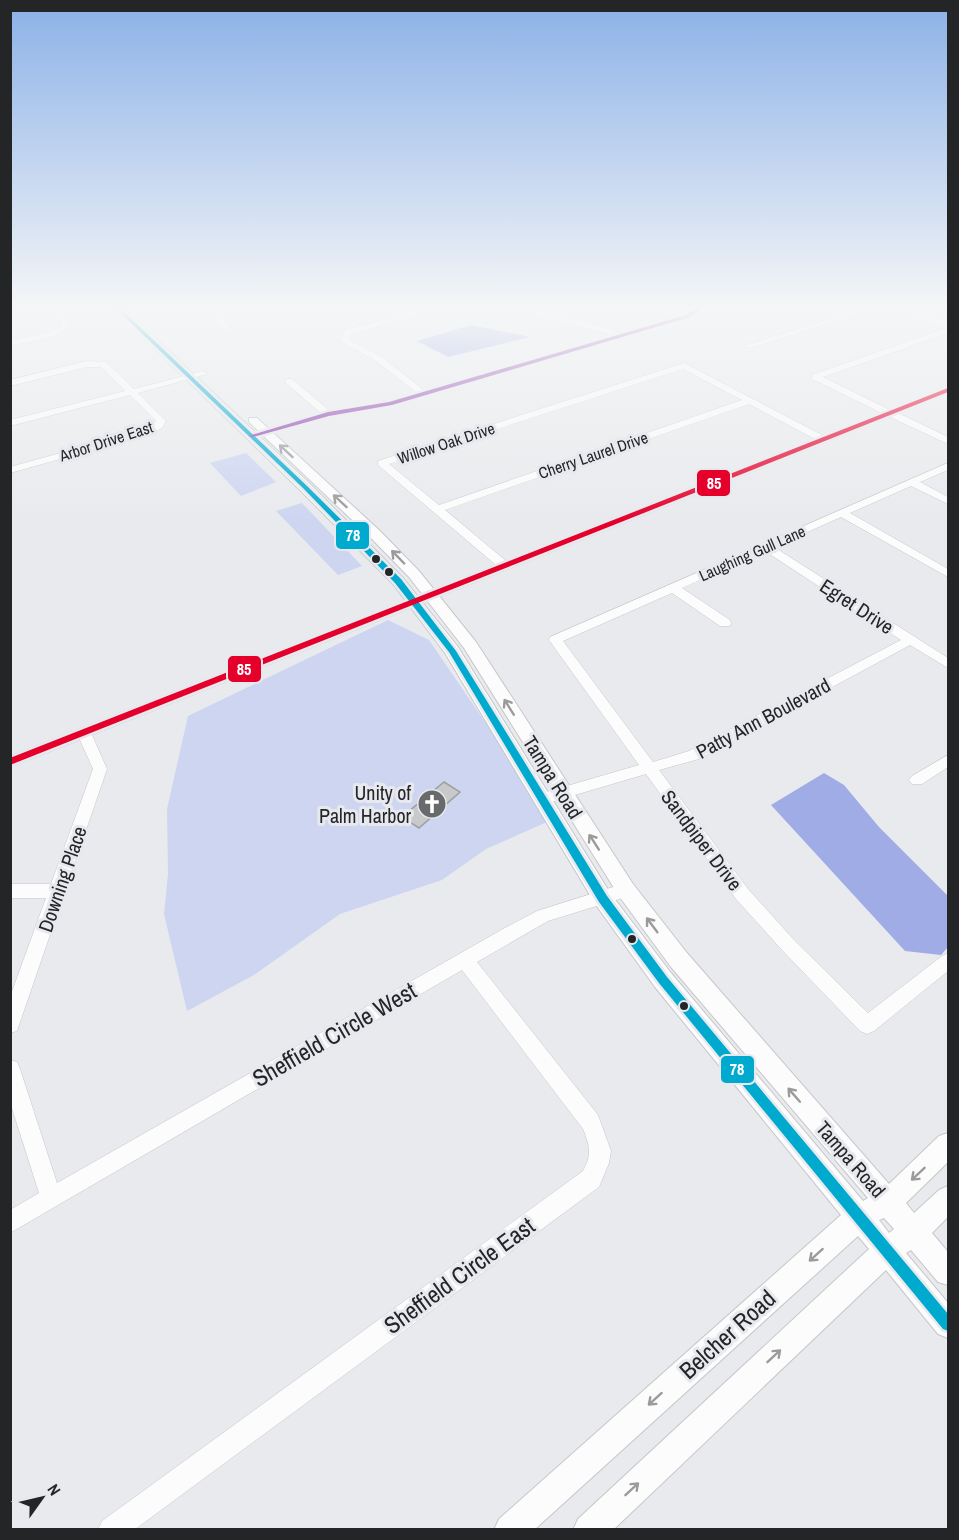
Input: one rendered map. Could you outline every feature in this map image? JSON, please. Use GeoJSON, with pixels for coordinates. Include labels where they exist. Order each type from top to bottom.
{"type":"FeatureCollection","features":[{"type":"Feature","properties":{"kind":"main road","name":"Tampa Road"},"geometry":{"type":"LineString","coordinates":[[200,378],[251,436],[378,559],[423,599]]}},
{"type":"Feature","properties":{"kind":"main road","name":"Tampa Road"},"geometry":{"type":"LineString","coordinates":[[203,378],[222,392],[394,554],[452,651],[552,796],[686,969],[948,1272]]}},
{"type":"Feature","properties":{"kind":"main road"},"geometry":{"type":"LineString","coordinates":[[305,487],[319,482]]}},
{"type":"Feature","properties":{"kind":"main road","name":"Tampa Road"},"geometry":{"type":"LineString","coordinates":[[552,796],[603,899],[663,980],[948,1324]]}},
{"type":"Feature","properties":{"kind":"main road","name":"Belcher Road"},"geometry":{"type":"LineString","coordinates":[[510,1530],[860,1216],[888,1202],[948,1145]]}},
{"type":"Feature","properties":{"kind":"main road"},"geometry":{"type":"LineString","coordinates":[[589,1530],[887,1250],[914,1232],[948,1199]]}},
{"type":"Feature","properties":{"kind":"street"},"geometry":{"type":"LineString","coordinates":[[10,382],[28,378]]}},
{"type":"Feature","properties":{"kind":"street"},"geometry":{"type":"LineString","coordinates":[[117,378],[132,392]]}},
{"type":"Feature","properties":{"kind":"street"},"geometry":{"type":"LineString","coordinates":[[10,423],[180,378]]}},
{"type":"Feature","properties":{"kind":"street"},"geometry":{"type":"LineString","coordinates":[[403,378],[424,394]]}},
{"type":"Feature","properties":{"kind":"street"},"geometry":{"type":"LineString","coordinates":[[251,436],[328,414],[379,406],[478,378]]}},
{"type":"Feature","properties":{"kind":"street","name":"Willow Oak Drive"},"geometry":{"type":"LineString","coordinates":[[504,565],[382,463],[647,378]]}},
{"type":"Feature","properties":{"kind":"street","name":"Willow Oak Drive"},"geometry":{"type":"LineString","coordinates":[[707,378],[822,439]]}},
{"type":"Feature","properties":{"kind":"street"},"geometry":{"type":"LineString","coordinates":[[817,378],[948,441]]}},
{"type":"Feature","properties":{"kind":"street"},"geometry":{"type":"LineString","coordinates":[[289,381],[328,414]]}},
{"type":"Feature","properties":{"kind":"street"},"geometry":{"type":"LineString","coordinates":[[10,762],[948,390]]}},
{"type":"Feature","properties":{"kind":"street","name":"Arbor Drive East"},"geometry":{"type":"LineString","coordinates":[[10,470],[133,436],[159,426],[161,422],[132,392]]}},
{"type":"Feature","properties":{"kind":"street","name":"Cherry Laurel Drive"},"geometry":{"type":"LineString","coordinates":[[437,509],[749,400]]}},
{"type":"Feature","properties":{"kind":"street","name":"Laughing Gull Lane"},"geometry":{"type":"LineString","coordinates":[[555,640],[948,465]]}},
{"type":"Feature","properties":{"kind":"street"},"geometry":{"type":"LineString","coordinates":[[911,482],[948,501]]}},
{"type":"Feature","properties":{"kind":"street"},"geometry":{"type":"LineString","coordinates":[[842,513],[948,574]]}},
{"type":"Feature","properties":{"kind":"street","name":"Egret Drive"},"geometry":{"type":"LineString","coordinates":[[766,547],[948,664]]}},
{"type":"Feature","properties":{"kind":"street"},"geometry":{"type":"LineString","coordinates":[[673,588],[724,623]]}},
{"type":"Feature","properties":{"kind":"street","name":"Sandpiper Drive"},"geometry":{"type":"LineString","coordinates":[[555,640],[742,894],[788,945],[867,1025],[948,961]]}},
{"type":"Feature","properties":{"kind":"street","name":"Patty Ann Boulevard"},"geometry":{"type":"LineString","coordinates":[[552,796],[694,755],[910,640]]}},
{"type":"Feature","properties":{"kind":"street","name":"Downing Place"},"geometry":{"type":"LineString","coordinates":[[10,1025],[100,769],[84,733]]}},
{"type":"Feature","properties":{"kind":"street"},"geometry":{"type":"LineString","coordinates":[[917,780],[948,760]]}},
{"type":"Feature","properties":{"kind":"street","name":"Sheffield Circle West"},"geometry":{"type":"LineString","coordinates":[[51,1198],[464,959],[543,916],[626,890]]}},
{"type":"Feature","properties":{"kind":"street"},"geometry":{"type":"LineString","coordinates":[[10,891],[58,891]]}},
{"type":"Feature","properties":{"kind":"street","name":"Sheffield Circle East"},"geometry":{"type":"LineString","coordinates":[[111,1530],[591,1179],[598,1167],[602,1149],[591,1122],[464,959]]}},
{"type":"Feature","properties":{"kind":"street"},"geometry":{"type":"LineString","coordinates":[[10,1070],[51,1198],[10,1222]]}},
{"type":"Feature","properties":{"kind":"shaded area"},"geometry":{"type":"Polygon","coordinates":[[[246,453],[276,482],[241,496],[210,463],[246,453]]]}},
{"type":"Feature","properties":{"kind":"shaded area"},"geometry":{"type":"Polygon","coordinates":[[[302,503],[362,566],[338,575],[276,511],[302,503]]]}},
{"type":"Feature","properties":{"kind":"shaded area"},"geometry":{"type":"Polygon","coordinates":[[[388,620],[429,640],[498,741],[547,822],[486,849],[442,880],[340,914],[254,975],[187,1011],[164,914],[168,874],[167,809],[188,716],[388,620]]]}},
{"type":"Feature","properties":{"kind":"water"},"geometry":{"type":"Polygon","coordinates":[[[824,773],[844,785],[879,827],[948,896],[948,947],[941,955],[905,951],[771,805],[824,773]]]}},
{"type":"Feature","properties":{"kind":"building","name":"Unity of Palm Harbor"},"geometry":{"type":"Polygon","coordinates":[[[444,782],[460,792],[419,828],[402,817],[444,782]]]}},
{"type":"Feature","properties":{"kind":"transit line","name":"78"},"geometry":{"type":"LineString","coordinates":[[190,378],[305,487],[398,581],[452,651],[603,899],[663,980],[948,1324]]}},
{"type":"Feature","properties":{"kind":"transit line"},"geometry":{"type":"LineString","coordinates":[[251,436],[328,414],[390,404],[478,378]]}},
{"type":"Feature","properties":{"kind":"transit line","name":"85"},"geometry":{"type":"LineString","coordinates":[[10,762],[948,390]]}},
{"type":"Feature","properties":{"kind":"place","name":"Unity of Palm Harbor"},"geometry":{"type":"Point","coordinates":[432,804]}}]}
